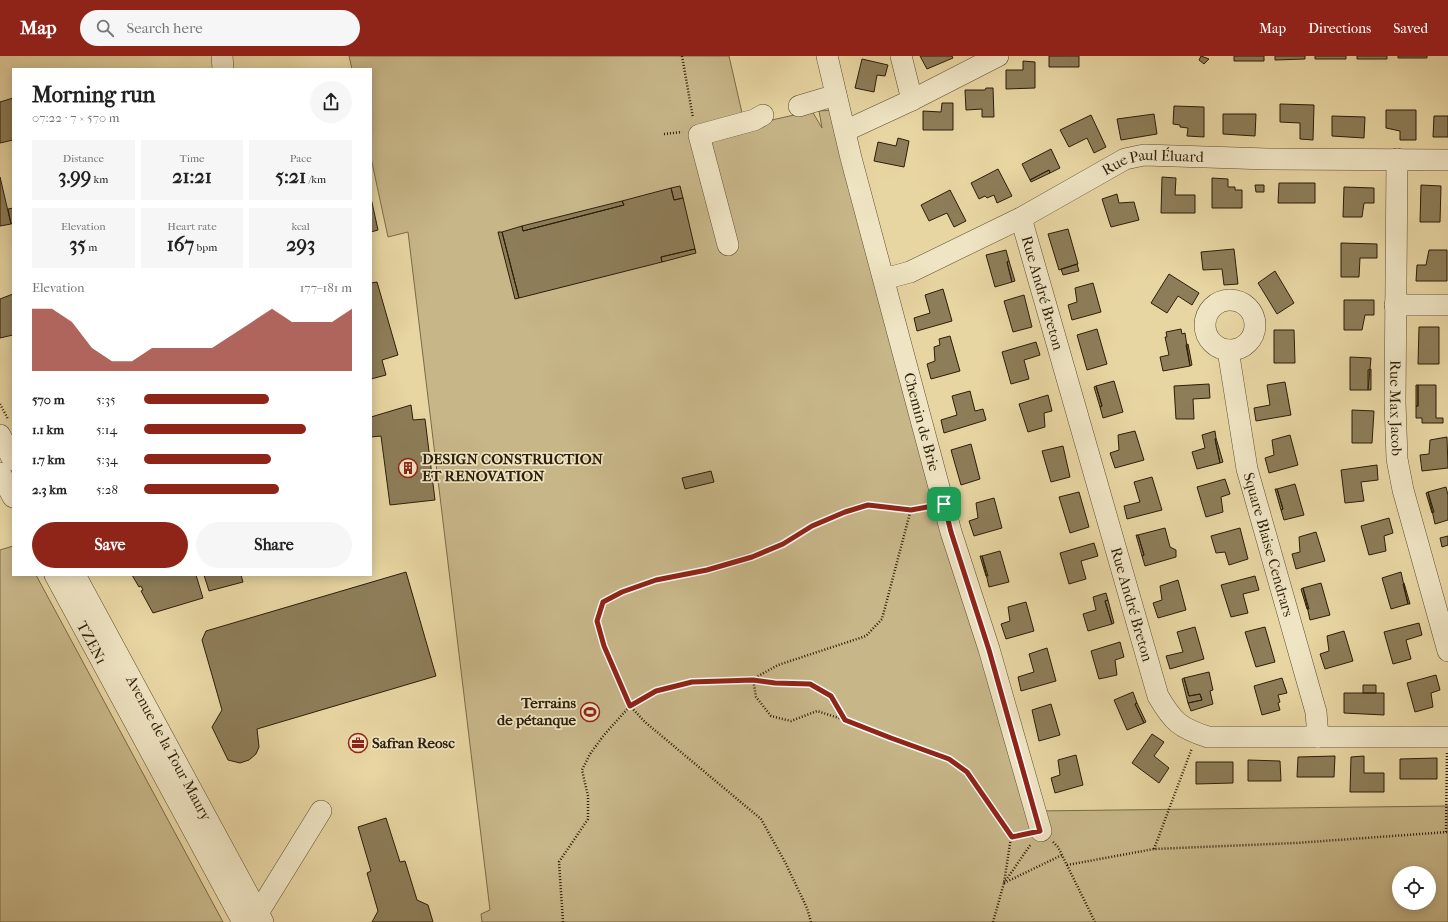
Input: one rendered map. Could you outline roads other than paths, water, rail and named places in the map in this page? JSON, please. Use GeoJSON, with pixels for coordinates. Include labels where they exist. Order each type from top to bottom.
{"type":"FeatureCollection","features":[{"type":"Feature","properties":{"kind":"street"},"geometry":{"type":"LineString","coordinates":[[222,56],[223,68]]}},
{"type":"Feature","properties":{"kind":"street","name":"Chemin de Brie"},"geometry":{"type":"LineString","coordinates":[[827,56],[845,131],[951,532],[989,650],[1040,831]]}},
{"type":"Feature","properties":{"kind":"street"},"geometry":{"type":"LineString","coordinates":[[901,56],[912,100]]}},
{"type":"Feature","properties":{"kind":"street"},"geometry":{"type":"LineString","coordinates":[[845,131],[912,100],[998,56]]}},
{"type":"Feature","properties":{"kind":"street"},"geometry":{"type":"LineString","coordinates":[[799,106],[836,95]]}},
{"type":"Feature","properties":{"kind":"street"},"geometry":{"type":"LineString","coordinates":[[728,244],[697,130],[754,120],[763,115]]}},
{"type":"Feature","properties":{"kind":"street","name":"Rue Paul Éluard"},"geometry":{"type":"LineString","coordinates":[[884,280],[910,272],[1021,218],[1125,159],[1144,154],[1268,159],[1448,160]]}},
{"type":"Feature","properties":{"kind":"street","name":"Rue Max Jacob"},"geometry":{"type":"LineString","coordinates":[[1397,159],[1395,305],[1395,402],[1397,459],[1403,490],[1448,651]]}},
{"type":"Feature","properties":{"kind":"street","name":"Rue André Breton"},"geometry":{"type":"LineString","coordinates":[[1021,218],[1158,696],[1169,716],[1188,730],[1208,737],[1318,737],[1447,741]]}},
{"type":"Feature","properties":{"kind":"street"},"geometry":{"type":"LineString","coordinates":[[1395,305],[1448,305]]}},
{"type":"Feature","properties":{"kind":"street","name":"Square Blaise Cendrars"},"geometry":{"type":"LineString","coordinates":[[1228,350],[1247,469],[1316,712],[1318,737]]}},
{"type":"Feature","properties":{"kind":"street"},"geometry":{"type":"LineString","coordinates":[[5,428],[12,456]]}},
{"type":"Feature","properties":{"kind":"street"},"geometry":{"type":"LineString","coordinates":[[0,473],[12,495]]}},
{"type":"Feature","properties":{"kind":"street","name":"TZEN1"},"geometry":{"type":"LineString","coordinates":[[56,576],[254,919]]}},
{"type":"Feature","properties":{"kind":"street","name":"Avenue de la Tour Maury"},"geometry":{"type":"LineString","coordinates":[[76,576],[254,919]]}},
{"type":"Feature","properties":{"kind":"street"},"geometry":{"type":"LineString","coordinates":[[254,919],[321,811]]}},
{"type":"Feature","properties":{"kind":"place","name":"DESIGN CONSTRUCTION ET RENOVATION"},"geometry":{"type":"Point","coordinates":[408,468]}},
{"type":"Feature","properties":{"kind":"place","name":"Terrains de pétanque"},"geometry":{"type":"Point","coordinates":[590,712]}},
{"type":"Feature","properties":{"kind":"place","name":"Safran Reosc"},"geometry":{"type":"Point","coordinates":[358,743]}}]}
